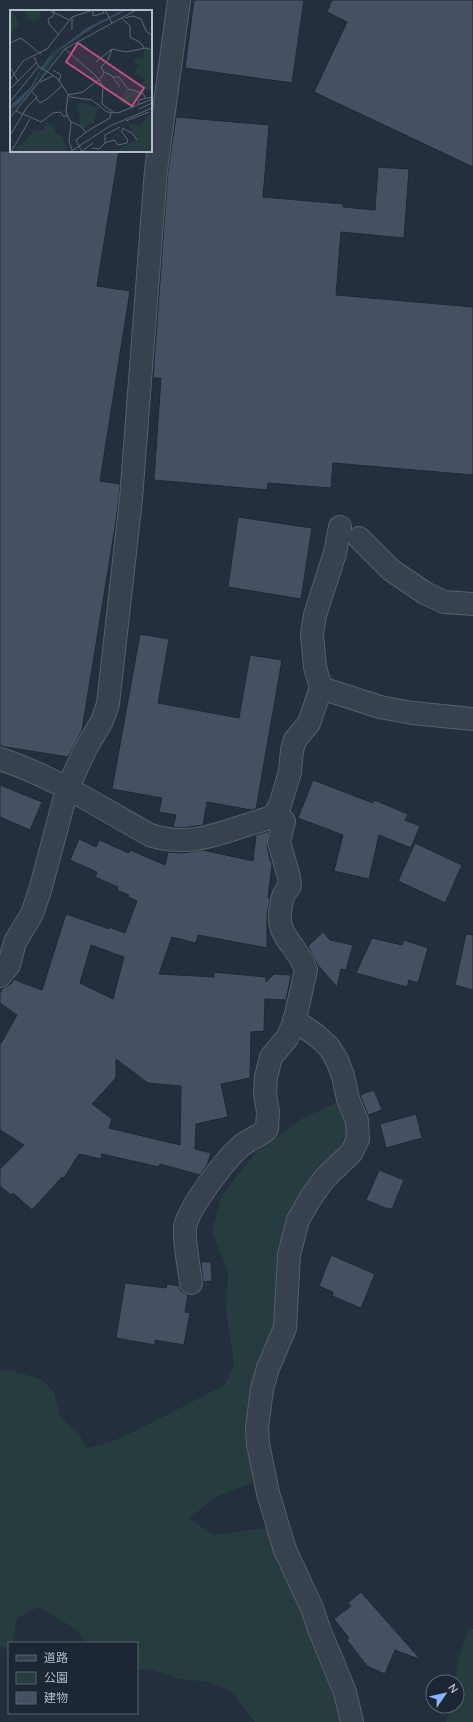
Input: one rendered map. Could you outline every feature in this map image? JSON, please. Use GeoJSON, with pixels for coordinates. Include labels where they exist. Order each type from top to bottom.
{"type":"FeatureCollection","features":[{"type":"Feature","properties":{"kind":"street"},"geometry":{"type":"LineString","coordinates":[[0,976],[10,966],[15,942],[32,914],[42,887],[67,789],[86,748],[102,721],[109,699],[131,499],[156,170],[179,0]]}},
{"type":"Feature","properties":{"kind":"street"},"geometry":{"type":"LineString","coordinates":[[273,816],[280,805],[290,772],[292,750],[295,740],[309,722],[320,688],[315,667],[312,634],[314,615],[335,553],[340,527]]}},
{"type":"Feature","properties":{"kind":"street"},"geometry":{"type":"LineString","coordinates":[[359,538],[391,570],[425,593],[444,602],[473,604]]}},
{"type":"Feature","properties":{"kind":"street"},"geometry":{"type":"LineString","coordinates":[[320,688],[380,707],[412,713],[473,719]]}},
{"type":"Feature","properties":{"kind":"street"},"geometry":{"type":"LineString","coordinates":[[0,759],[24,767],[150,834],[165,840],[186,841],[218,835],[246,824],[273,816],[284,821],[279,842],[289,877],[290,886],[283,894],[278,916],[280,928],[288,942],[304,963],[306,970],[294,1020],[287,1038],[271,1057],[266,1088],[268,1112],[267,1129],[261,1135],[243,1144],[234,1152],[189,1215],[185,1227],[191,1283]]}},
{"type":"Feature","properties":{"kind":"street"},"geometry":{"type":"LineString","coordinates":[[294,1020],[316,1035],[329,1047],[337,1060],[343,1076],[348,1099],[357,1121],[358,1139],[352,1152],[325,1178],[312,1196],[298,1220],[289,1255],[285,1328],[268,1368],[262,1389],[257,1428],[258,1444],[268,1493],[285,1550],[312,1608],[345,1692],[352,1722]]}},
{"type":"Feature","properties":{"kind":"green space"},"geometry":{"type":"Polygon","coordinates":[[[336,1103],[350,1119],[350,1143],[286,1233],[264,1459],[250,1484],[218,1496],[189,1518],[213,1535],[266,1528],[283,1541],[277,1566],[297,1582],[359,1722],[255,1722],[231,1691],[208,1682],[181,1679],[150,1669],[138,1669],[138,1642],[86,1642],[76,1629],[38,1607],[17,1618],[12,1642],[8,1642],[8,1649],[0,1647],[0,1371],[6,1369],[41,1379],[54,1392],[60,1416],[78,1433],[87,1448],[111,1442],[127,1435],[225,1385],[234,1364],[226,1309],[228,1272],[212,1230],[222,1195],[257,1151],[303,1118],[336,1103]]]}},
{"type":"Feature","properties":{"kind":"green space"},"geometry":{"type":"Polygon","coordinates":[[[469,1629],[473,1629],[473,1722],[446,1722],[448,1714],[465,1714],[465,1674],[455,1674],[458,1660],[469,1629]]]}},
{"type":"Feature","properties":{"kind":"building"},"geometry":{"type":"Polygon","coordinates":[[[194,0],[304,0],[292,83],[185,68],[194,0]]]}},
{"type":"Feature","properties":{"kind":"building"},"geometry":{"type":"Polygon","coordinates":[[[332,0],[473,0],[473,167],[314,92],[347,22],[327,12],[332,0]]]}},
{"type":"Feature","properties":{"kind":"building"},"geometry":{"type":"Polygon","coordinates":[[[176,117],[269,125],[263,197],[343,204],[343,207],[375,210],[378,167],[409,169],[404,238],[341,232],[336,295],[473,307],[473,475],[333,463],[331,488],[268,483],[267,490],[154,480],[161,378],[153,378],[168,171],[176,117]]]}},
{"type":"Feature","properties":{"kind":"building"},"geometry":{"type":"Polygon","coordinates":[[[0,151],[119,152],[97,286],[130,291],[100,481],[120,484],[115,527],[82,730],[68,757],[0,746],[0,151]]]}},
{"type":"Feature","properties":{"kind":"building"},"geometry":{"type":"Polygon","coordinates":[[[238,517],[312,528],[301,599],[228,587],[238,517]]]}},
{"type":"Feature","properties":{"kind":"building"},"geometry":{"type":"Polygon","coordinates":[[[140,634],[169,639],[158,703],[239,718],[250,655],[282,660],[256,809],[251,810],[207,802],[203,825],[182,828],[173,827],[176,815],[159,812],[162,798],[112,789],[140,634]]]}},
{"type":"Feature","properties":{"kind":"building"},"geometry":{"type":"Polygon","coordinates":[[[313,780],[373,803],[374,800],[408,814],[405,820],[420,826],[411,848],[379,835],[369,879],[334,871],[343,835],[298,818],[313,780]]]}},
{"type":"Feature","properties":{"kind":"building"},"geometry":{"type":"Polygon","coordinates":[[[0,785],[42,802],[30,830],[0,817],[0,785]]]}},
{"type":"Feature","properties":{"kind":"building"},"geometry":{"type":"Polygon","coordinates":[[[269,831],[267,845],[272,864],[268,898],[270,898],[267,915],[267,948],[198,935],[196,943],[172,937],[159,974],[214,977],[214,972],[266,977],[266,982],[274,974],[291,975],[286,1000],[265,999],[264,1031],[251,1032],[250,1078],[221,1084],[228,1117],[196,1124],[195,1149],[211,1153],[207,1165],[200,1175],[160,1164],[159,1167],[102,1154],[101,1159],[79,1154],[64,1178],[62,1177],[32,1210],[13,1193],[11,1195],[0,1186],[0,1169],[24,1145],[0,1130],[0,1045],[17,1015],[0,1003],[0,993],[3,988],[11,984],[14,979],[42,990],[66,914],[125,933],[137,901],[128,897],[129,895],[117,890],[118,887],[95,877],[97,872],[70,860],[79,839],[96,847],[99,840],[129,853],[130,850],[165,865],[168,852],[183,853],[203,850],[253,861],[256,835],[269,831]],[[91,945],[80,983],[113,999],[124,957],[91,945]],[[116,1059],[116,1078],[92,1104],[112,1119],[109,1128],[180,1145],[181,1086],[148,1083],[116,1059]]]}},
{"type":"Feature","properties":{"kind":"building"},"geometry":{"type":"Polygon","coordinates":[[[415,843],[462,865],[445,903],[398,881],[415,843]]]}},
{"type":"Feature","properties":{"kind":"building"},"geometry":{"type":"Polygon","coordinates":[[[323,932],[330,940],[353,945],[346,970],[341,969],[337,987],[317,964],[308,946],[323,932]]]}},
{"type":"Feature","properties":{"kind":"building"},"geometry":{"type":"Polygon","coordinates":[[[466,934],[473,935],[473,990],[455,985],[466,934]]]}},
{"type":"Feature","properties":{"kind":"building"},"geometry":{"type":"Polygon","coordinates":[[[372,938],[402,945],[404,940],[428,948],[418,983],[409,980],[407,987],[356,973],[372,938]]]}},
{"type":"Feature","properties":{"kind":"building"},"geometry":{"type":"Polygon","coordinates":[[[374,1090],[382,1110],[368,1115],[360,1095],[374,1090]]]}},
{"type":"Feature","properties":{"kind":"building"},"geometry":{"type":"Polygon","coordinates":[[[416,1114],[422,1138],[386,1148],[380,1124],[416,1114]]]}},
{"type":"Feature","properties":{"kind":"building"},"geometry":{"type":"Polygon","coordinates":[[[379,1170],[404,1180],[392,1209],[388,1209],[366,1200],[379,1170]]]}},
{"type":"Feature","properties":{"kind":"building"},"geometry":{"type":"Polygon","coordinates":[[[331,1255],[375,1274],[361,1308],[332,1296],[333,1292],[319,1286],[331,1255]]]}},
{"type":"Feature","properties":{"kind":"building"},"geometry":{"type":"Polygon","coordinates":[[[201,1262],[211,1262],[212,1281],[203,1282],[201,1262]]]}},
{"type":"Feature","properties":{"kind":"building"},"geometry":{"type":"Polygon","coordinates":[[[125,1283],[166,1288],[167,1284],[179,1286],[181,1291],[188,1295],[185,1312],[190,1313],[184,1345],[155,1340],[155,1345],[116,1338],[125,1283]]]}},
{"type":"Feature","properties":{"kind":"building"},"geometry":{"type":"Polygon","coordinates":[[[361,1592],[421,1660],[395,1650],[385,1674],[367,1666],[347,1640],[349,1638],[334,1619],[351,1606],[348,1603],[361,1592]]]}}]}
